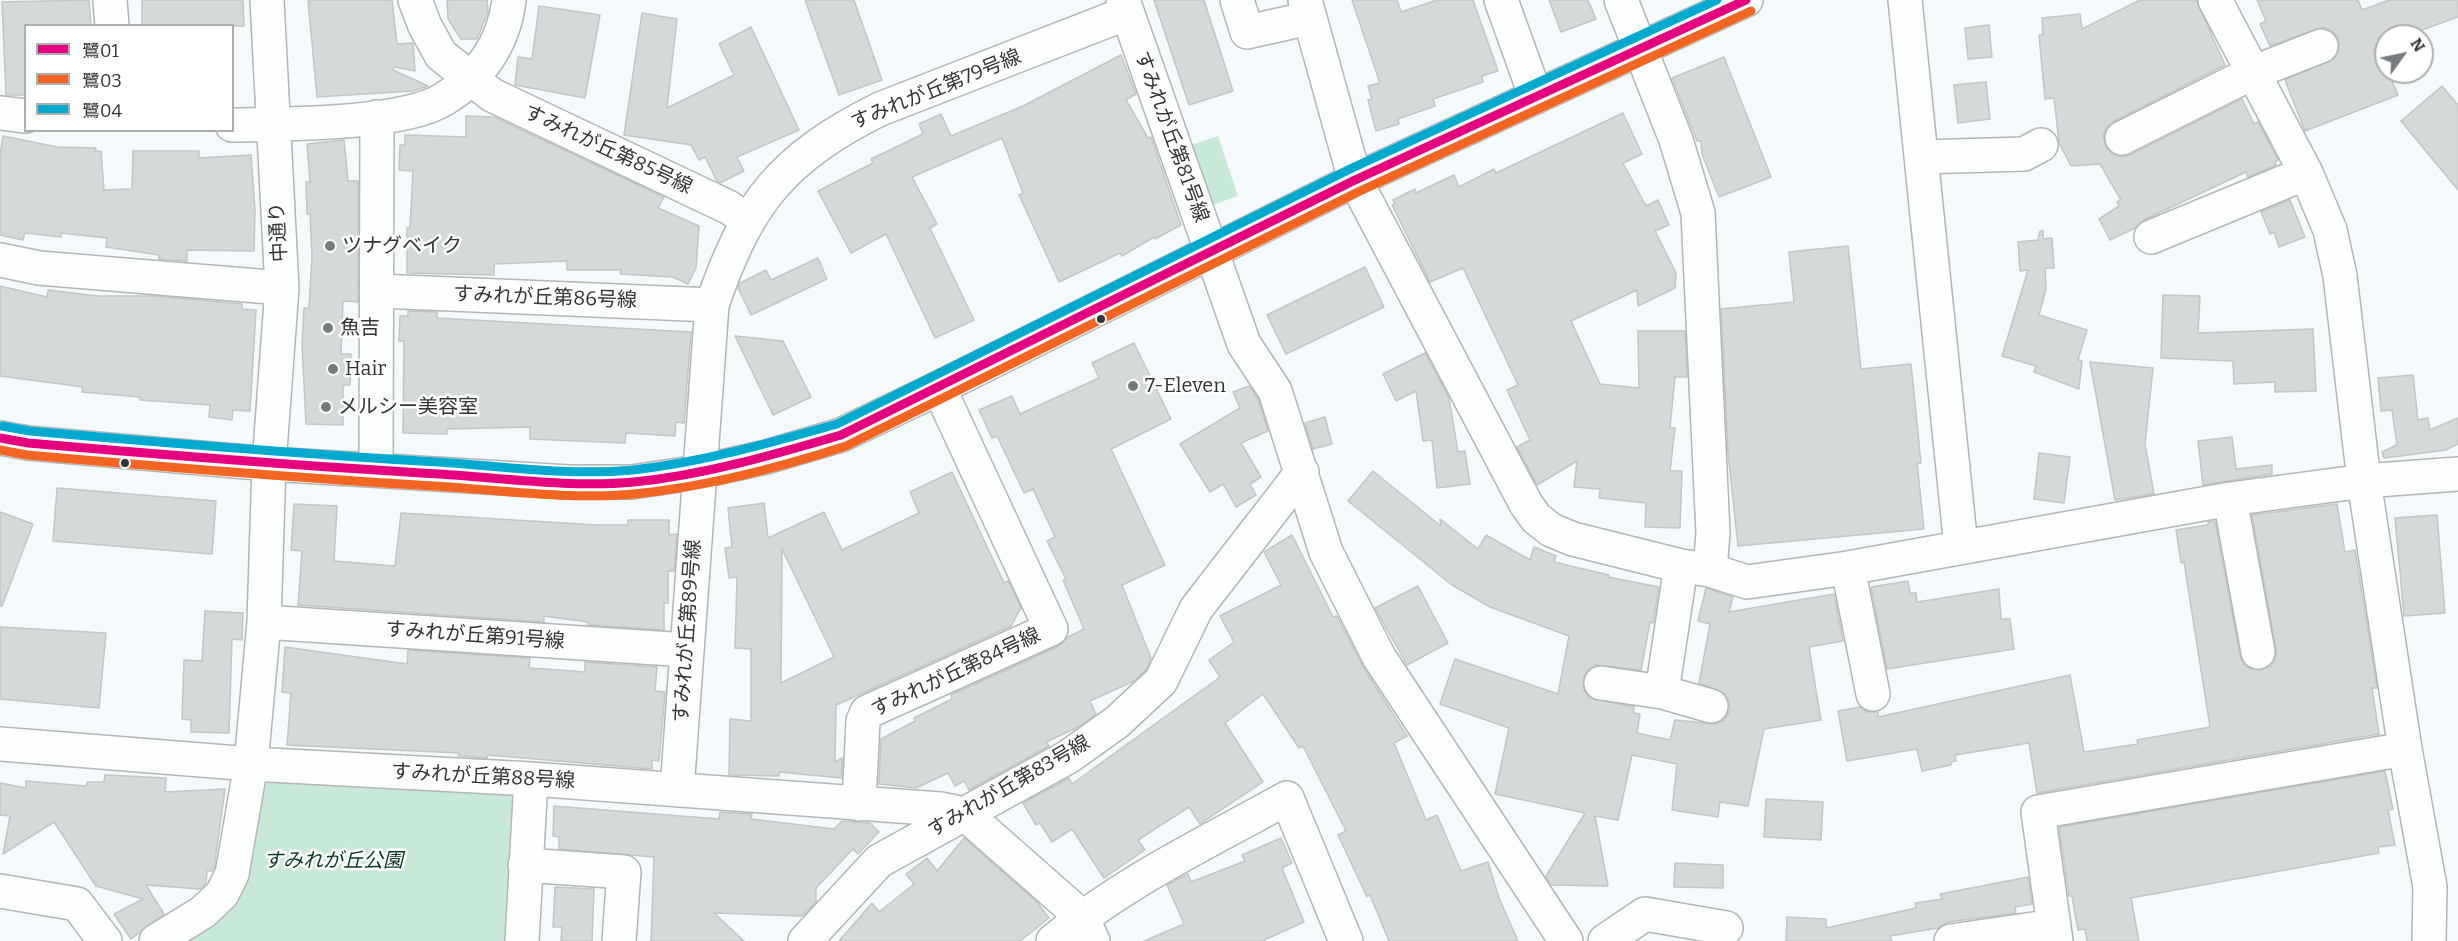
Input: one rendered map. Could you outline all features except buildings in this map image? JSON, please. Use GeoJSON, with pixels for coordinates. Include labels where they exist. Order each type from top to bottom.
{"type":"FeatureCollection","features":[{"type":"Feature","properties":{"kind":"street"},"geometry":{"type":"LineString","coordinates":[[110,0],[111,24]]}},
{"type":"Feature","properties":{"kind":"street","name":"中通り"},"geometry":{"type":"LineString","coordinates":[[156,941],[203,912],[222,894],[232,874],[251,764],[264,622],[269,464],[282,288],[267,0]]}},
{"type":"Feature","properties":{"kind":"street","name":"すみれが丘第85号線"},"geometry":{"type":"LineString","coordinates":[[415,0],[425,26],[441,55],[492,95],[728,207],[748,220]]}},
{"type":"Feature","properties":{"kind":"street"},"geometry":{"type":"LineString","coordinates":[[234,125],[377,117],[409,112],[444,100],[470,78],[495,50],[502,33],[509,0]]}},
{"type":"Feature","properties":{"kind":"street"},"geometry":{"type":"LineString","coordinates":[[1237,0],[1247,32],[1307,9],[1355,180],[1526,504],[1536,518],[1551,530],[1573,539],[1747,582],[1848,568],[2230,499],[2364,481],[2458,474]]}},
{"type":"Feature","properties":{"kind":"street"},"geometry":{"type":"LineString","coordinates":[[1501,0],[1536,97]]}},
{"type":"Feature","properties":{"kind":"street"},"geometry":{"type":"LineString","coordinates":[[1621,0],[1676,140],[1698,213],[1713,533],[1696,568],[1662,693]]}},
{"type":"Feature","properties":{"kind":"street"},"geometry":{"type":"LineString","coordinates":[[0,438],[28,443],[269,464],[569,482],[632,482],[699,472],[822,441],[939,388],[1355,180],[1746,0]]}},
{"type":"Feature","properties":{"kind":"street"},"geometry":{"type":"LineString","coordinates":[[1905,0],[1960,547]]}},
{"type":"Feature","properties":{"kind":"street"},"geometry":{"type":"LineString","coordinates":[[2215,0],[2306,173],[2330,231],[2340,276],[2364,481],[2405,749],[2430,887],[2429,941]]}},
{"type":"Feature","properties":{"kind":"street","name":"すみれが丘第79号線"},"geometry":{"type":"LineString","coordinates":[[699,472],[712,305],[728,259],[748,220],[773,185],[805,153],[843,128],[880,109],[1125,7]]}},
{"type":"Feature","properties":{"kind":"street","name":"すみれが丘第81号線"},"geometry":{"type":"LineString","coordinates":[[1125,7],[1244,344],[1275,391],[1326,552],[1379,657],[1566,941]]}},
{"type":"Feature","properties":{"kind":"street"},"geometry":{"type":"LineString","coordinates":[[2122,138],[2252,73],[2321,46]]}},
{"type":"Feature","properties":{"kind":"street"},"geometry":{"type":"LineString","coordinates":[[0,113],[24,116]]}},
{"type":"Feature","properties":{"kind":"street"},"geometry":{"type":"LineString","coordinates":[[376,469],[379,291],[377,117]]}},
{"type":"Feature","properties":{"kind":"street"},"geometry":{"type":"LineString","coordinates":[[1921,157],[2024,154],[2041,145]]}},
{"type":"Feature","properties":{"kind":"street"},"geometry":{"type":"LineString","coordinates":[[2151,237],[2306,173]]}},
{"type":"Feature","properties":{"kind":"street"},"geometry":{"type":"LineString","coordinates":[[0,260],[39,268],[282,288]]}},
{"type":"Feature","properties":{"kind":"street","name":"すみれが丘第86号線"},"geometry":{"type":"LineString","coordinates":[[379,291],[712,305]]}},
{"type":"Feature","properties":{"kind":"street","name":"すみれが丘第84号線"},"geometry":{"type":"LineString","coordinates":[[859,804],[863,721],[867,712],[1051,629],[939,388]]}},
{"type":"Feature","properties":{"kind":"street","name":"すみれが丘第89号線"},"geometry":{"type":"LineString","coordinates":[[677,790],[699,472]]}},
{"type":"Feature","properties":{"kind":"street","name":"すみれが丘第83号線"},"geometry":{"type":"LineString","coordinates":[[806,941],[879,861],[1068,757],[1117,723],[1161,681],[1197,609],[1302,472]]}},
{"type":"Feature","properties":{"kind":"street"},"geometry":{"type":"LineString","coordinates":[[2230,499],[2258,652]]}},
{"type":"Feature","properties":{"kind":"street"},"geometry":{"type":"LineString","coordinates":[[1848,568],[1873,694]]}},
{"type":"Feature","properties":{"kind":"street","name":"すみれが丘第91号線"},"geometry":{"type":"LineString","coordinates":[[264,622],[687,650]]}},
{"type":"Feature","properties":{"kind":"street"},"geometry":{"type":"LineString","coordinates":[[1601,683],[1662,693],[1711,706]]}},
{"type":"Feature","properties":{"kind":"street","name":"すみれが丘第88号線"},"geometry":{"type":"LineString","coordinates":[[0,744],[251,764],[531,778],[940,809],[965,814]]}},
{"type":"Feature","properties":{"kind":"street"},"geometry":{"type":"LineString","coordinates":[[1951,941],[2055,933],[2038,812],[2405,749]]}},
{"type":"Feature","properties":{"kind":"street"},"geometry":{"type":"LineString","coordinates":[[522,941],[531,778]]}},
{"type":"Feature","properties":{"kind":"street"},"geometry":{"type":"LineString","coordinates":[[1053,941],[1088,929],[1287,798],[1346,941]]}},
{"type":"Feature","properties":{"kind":"street"},"geometry":{"type":"LineString","coordinates":[[965,814],[1088,929]]}},
{"type":"Feature","properties":{"kind":"street"},"geometry":{"type":"LineString","coordinates":[[525,865],[624,872],[619,941]]}},
{"type":"Feature","properties":{"kind":"street"},"geometry":{"type":"LineString","coordinates":[[0,891],[77,904],[105,941]]}},
{"type":"Feature","properties":{"kind":"street"},"geometry":{"type":"LineString","coordinates":[[1605,941],[1645,914],[1726,928]]}},
{"type":"Feature","properties":{"kind":"green space"},"geometry":{"type":"Polygon","coordinates":[[[1218,136],[1238,196],[1210,206],[1188,146],[1218,136]]]}},
{"type":"Feature","properties":{"kind":"green space","name":"すみれが丘公園"},"geometry":{"type":"Polygon","coordinates":[[[264,775],[519,791],[509,941],[174,941],[200,924],[264,775]]]}},
{"type":"Feature","properties":{"kind":"transit line","name":"鷺04"},"geometry":{"type":"LineString","coordinates":[[2,426],[30,431],[183,444],[584,472],[659,467],[736,451],[837,424],[1350,169],[1717,0]]}},
{"type":"Feature","properties":{"kind":"transit line","name":"鷺01"},"geometry":{"type":"LineString","coordinates":[[0,438],[28,443],[182,456],[586,484],[634,482],[686,475],[790,450],[841,435],[1355,180],[1746,0]]}},
{"type":"Feature","properties":{"kind":"transit line","name":"鷺03"},"geometry":{"type":"LineString","coordinates":[[0,450],[27,455],[230,472],[585,496],[661,491],[715,482],[768,469],[846,446],[1360,191],[1751,11]]}},
{"type":"Feature","properties":{"kind":"place","name":"ツナグベイク"},"geometry":{"type":"Point","coordinates":[330,246]}},
{"type":"Feature","properties":{"kind":"place","name":"魚吉"},"geometry":{"type":"Point","coordinates":[328,328]}},
{"type":"Feature","properties":{"kind":"place","name":"Hair"},"geometry":{"type":"Point","coordinates":[333,369]}},
{"type":"Feature","properties":{"kind":"place","name":"7-Eleven"},"geometry":{"type":"Point","coordinates":[1133,386]}},
{"type":"Feature","properties":{"kind":"place","name":"メルシー美容室"},"geometry":{"type":"Point","coordinates":[326,407]}}]}
